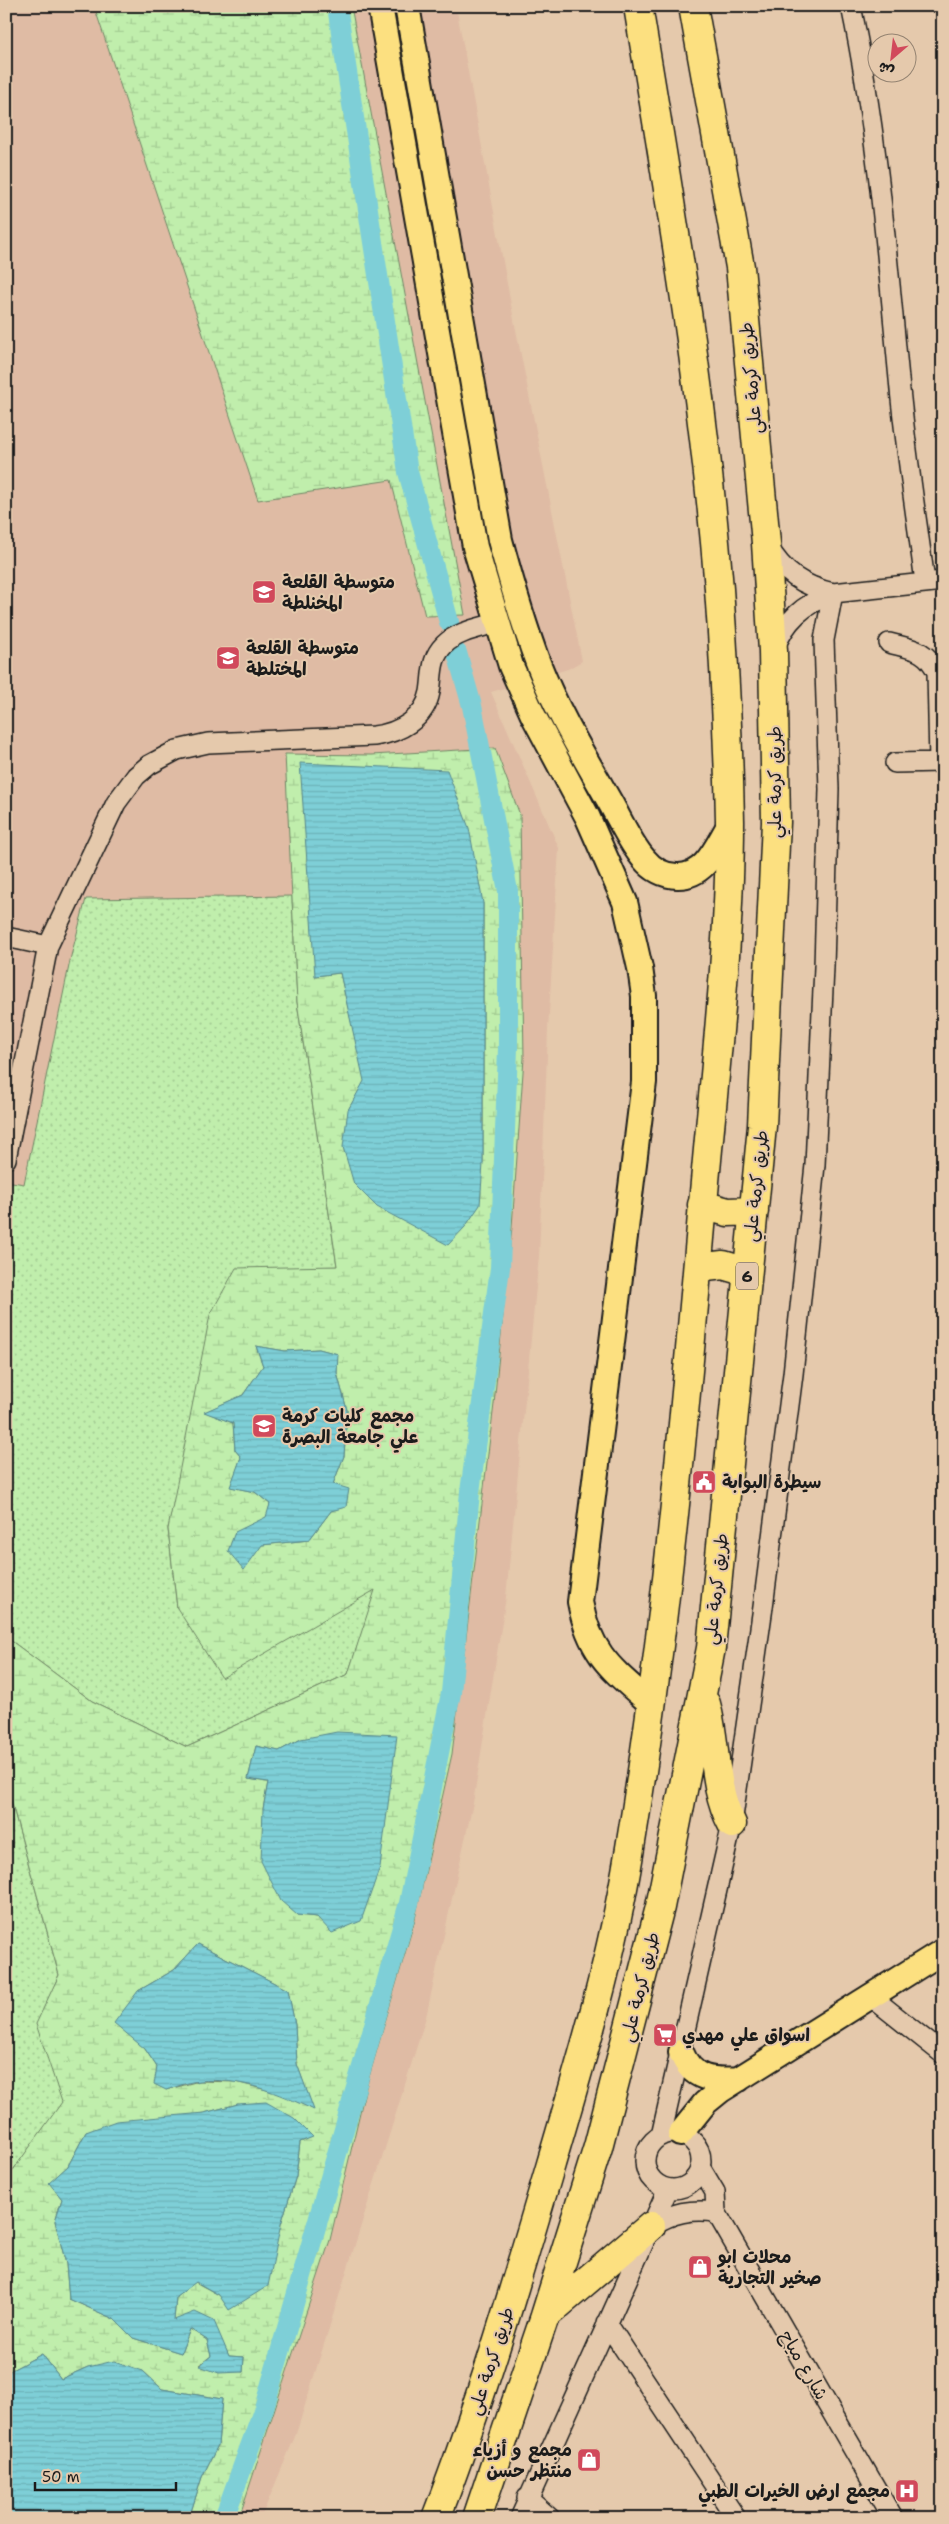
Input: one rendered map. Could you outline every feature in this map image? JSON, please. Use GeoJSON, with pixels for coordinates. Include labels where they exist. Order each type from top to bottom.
{"type":"FeatureCollection","features":[{"type":"Feature","properties":{"kind":"highway","name":"طريق كرمة علي"},"geometry":{"type":"LineString","coordinates":[[436,2518],[495,2350],[596,2005],[629,1857],[651,1704],[698,1268],[724,970],[730,824],[724,667],[716,546],[682,276],[638,6]]}},
{"type":"Feature","properties":{"kind":"highway","name":"طريق كرمة علي"},"geometry":{"type":"LineString","coordinates":[[477,2518],[588,2181],[647,1962],[703,1694],[710,1648],[762,1126],[776,822],[773,652],[766,542],[740,268],[693,6]]}},
{"type":"Feature","properties":{"kind":"highway"},"geometry":{"type":"LineString","coordinates":[[702,1205],[728,1212],[754,1211]]}},
{"type":"Feature","properties":{"kind":"highway"},"geometry":{"type":"LineString","coordinates":[[698,1268],[723,1265],[747,1272]]}},
{"type":"Feature","properties":{"kind":"highway"},"geometry":{"type":"LineString","coordinates":[[703,1694],[712,1726],[718,1788],[732,1824]]}},
{"type":"Feature","properties":{"kind":"highway"},"geometry":{"type":"LineString","coordinates":[[545,2316],[651,2226]]}},
{"type":"Feature","properties":{"kind":"main road"},"geometry":{"type":"LineString","coordinates":[[380,6],[463,488],[483,579],[496,623],[532,715],[588,818],[612,869],[625,902],[640,968],[646,1025],[644,1082],[580,1602],[584,1625],[594,1646],[608,1665],[651,1704]]}},
{"type":"Feature","properties":{"kind":"main road"},"geometry":{"type":"LineString","coordinates":[[408,6],[492,500],[508,571],[528,634],[557,706],[586,761],[644,859],[658,872],[667,875],[687,876],[696,873],[708,861],[730,824]]}},
{"type":"Feature","properties":{"kind":"main road"},"geometry":{"type":"LineString","coordinates":[[483,579],[508,571]]}},
{"type":"Feature","properties":{"kind":"main road"},"geometry":{"type":"LineString","coordinates":[[670,2135],[705,2103],[739,2079],[869,1995],[943,1951]]}},
{"type":"Feature","properties":{"kind":"main road"},"geometry":{"type":"LineString","coordinates":[[681,2052],[689,2068],[703,2078],[718,2080],[739,2079]]}},
{"type":"Feature","properties":{"kind":"street"},"geometry":{"type":"LineString","coordinates":[[773,652],[779,635],[789,621],[809,604],[833,593],[934,581],[899,380],[878,170],[864,67],[851,6]]}},
{"type":"Feature","properties":{"kind":"street"},"geometry":{"type":"LineString","coordinates":[[766,542],[780,564],[800,582],[816,589],[833,593]]}},
{"type":"Feature","properties":{"kind":"street"},"geometry":{"type":"LineString","coordinates":[[670,2135],[681,2052],[732,1824],[763,1607],[793,1374],[815,1165],[824,967],[829,789],[824,640],[833,593]]}},
{"type":"Feature","properties":{"kind":"street"},"geometry":{"type":"LineString","coordinates":[[6,1159],[48,946],[116,802],[136,776],[149,765],[177,750],[208,743],[374,736],[396,732],[414,720],[426,703],[430,693],[433,662],[444,645],[462,634],[496,623]]}},
{"type":"Feature","properties":{"kind":"street"},"geometry":{"type":"LineString","coordinates":[[889,643],[921,652],[931,660],[937,672],[941,762],[895,763]]}},
{"type":"Feature","properties":{"kind":"street"},"geometry":{"type":"LineString","coordinates":[[6,937],[48,946]]}},
{"type":"Feature","properties":{"kind":"street"},"geometry":{"type":"LineString","coordinates":[[869,1995],[943,2054]]}},
{"type":"Feature","properties":{"kind":"street"},"geometry":{"type":"LineString","coordinates":[[670,2135],[694,2142],[698,2150],[700,2167],[715,2192],[716,2212],[652,2180],[645,2165],[648,2148],[670,2135]]}},
{"type":"Feature","properties":{"kind":"street"},"geometry":{"type":"LineString","coordinates":[[520,2518],[527,2498],[651,2226],[672,2190],[692,2182],[700,2167]]}},
{"type":"Feature","properties":{"kind":"street"},"geometry":{"type":"LineString","coordinates":[[651,2226],[675,2213],[688,2211],[716,2212]]}},
{"type":"Feature","properties":{"kind":"street","name":"شارع مياح"},"geometry":{"type":"LineString","coordinates":[[716,2212],[893,2518]]}},
{"type":"Feature","properties":{"kind":"street"},"geometry":{"type":"LineString","coordinates":[[607,2323],[736,2518]]}},
{"type":"Feature","properties":{"kind":"street"},"geometry":{"type":"LineString","coordinates":[[527,2498],[550,2518]]}},
{"type":"Feature","properties":{"kind":"shaded area","name":"مجمع كليات كرمة علي جامعة البصرة"},"geometry":{"type":"Polygon","coordinates":[[[6,6],[456,6],[511,305],[582,661],[568,669],[491,692],[559,848],[548,1030],[539,1256],[506,1597],[473,1803],[426,2017],[296,2434],[261,2518],[6,2518],[6,6]]]}},
{"type":"Feature","properties":{"kind":"green space"},"geometry":{"type":"Polygon","coordinates":[[[94,6],[351,6],[465,615],[425,616],[391,480],[258,500],[94,6]]]}},
{"type":"Feature","properties":{"kind":"green space"},"geometry":{"type":"Polygon","coordinates":[[[495,748],[520,815],[524,1058],[512,1227],[494,1404],[452,1754],[415,1919],[365,2091],[330,2240],[239,2518],[189,2518],[202,2477],[218,2445],[222,2399],[162,2389],[143,2371],[88,2367],[61,2379],[42,2354],[6,2373],[6,2180],[62,2102],[36,2024],[59,1975],[6,1782],[6,1637],[92,1701],[187,1747],[348,1674],[375,1590],[222,1678],[177,1608],[168,1529],[210,1315],[236,1268],[337,1266],[297,1002],[285,754],[371,755],[495,748]],[[483,903],[315,976],[340,973],[365,1081],[348,1110],[483,1164],[483,903]],[[256,1346],[263,1366],[243,1395],[205,1412],[233,1423],[235,1450],[241,1457],[231,1487],[255,1492],[270,1504],[262,1545],[309,1540],[331,1511],[333,1484],[344,1456],[347,1410],[337,1373],[337,1354],[319,1349],[285,1351],[256,1346]],[[301,1739],[279,1751],[256,1746],[248,1779],[268,1782],[263,1809],[297,1915],[317,1917],[301,1739]],[[198,1944],[174,1970],[138,1991],[145,2049],[157,2067],[166,2090],[199,2081],[235,2082],[279,2093],[313,2109],[297,2064],[295,2025],[288,1990],[198,1944]],[[238,2104],[204,2113],[86,2132],[68,2166],[50,2183],[62,2199],[55,2221],[66,2264],[69,2299],[114,2319],[133,2338],[181,2353],[190,2329],[207,2340],[211,2356],[199,2365],[243,2372],[244,2357],[229,2356],[223,2344],[174,2320],[176,2297],[195,2282],[219,2295],[281,2224],[296,2176],[300,2142],[312,2137],[238,2104]]]}},
{"type":"Feature","properties":{"kind":"green space"},"geometry":{"type":"Polygon","coordinates":[[[292,896],[297,1002],[337,1266],[189,1431],[168,1529],[177,1608],[376,1590],[348,1674],[187,1747],[92,1701],[6,1637],[6,1181],[24,1184],[71,956],[86,899],[292,896]]]}},
{"type":"Feature","properties":{"kind":"green space"},"geometry":{"type":"Polygon","coordinates":[[[6,1782],[59,1975],[37,2024],[63,2102],[6,2180],[6,1782]]]}},
{"type":"Feature","properties":{"kind":"water"},"geometry":{"type":"Polygon","coordinates":[[[300,763],[447,770],[469,828],[483,903],[483,1164],[480,1205],[465,1227],[448,1245],[377,1207],[354,1184],[343,1147],[348,1110],[364,1081],[340,973],[315,976],[300,763]]]}},
{"type":"Feature","properties":{"kind":"water"},"geometry":{"type":"Polygon","coordinates":[[[256,1346],[285,1351],[319,1349],[338,1354],[337,1373],[347,1410],[344,1456],[333,1484],[349,1489],[346,1507],[331,1511],[309,1540],[262,1545],[244,1570],[228,1551],[235,1532],[266,1517],[270,1504],[255,1492],[230,1487],[241,1457],[235,1450],[233,1423],[204,1412],[243,1395],[263,1366],[256,1346]]]}},
{"type":"Feature","properties":{"kind":"water"},"geometry":{"type":"Polygon","coordinates":[[[337,1732],[397,1735],[380,1867],[361,1921],[332,1933],[317,1917],[297,1915],[281,1901],[261,1861],[263,1809],[268,1782],[248,1779],[256,1746],[279,1751],[301,1739],[337,1732]]]}},
{"type":"Feature","properties":{"kind":"water"},"geometry":{"type":"Polygon","coordinates":[[[198,1944],[288,1990],[295,2025],[297,2064],[314,2110],[273,2092],[229,2081],[214,2080],[186,2083],[166,2090],[154,2084],[157,2067],[145,2049],[114,2023],[138,1991],[174,1970],[198,1944]]]}},
{"type":"Feature","properties":{"kind":"water"},"geometry":{"type":"Polygon","coordinates":[[[266,2102],[294,2118],[313,2137],[300,2142],[296,2176],[281,2224],[268,2286],[229,2310],[219,2295],[196,2282],[176,2297],[174,2320],[195,2312],[214,2321],[229,2356],[244,2357],[243,2372],[219,2373],[199,2366],[211,2356],[207,2340],[190,2329],[181,2353],[133,2338],[114,2319],[69,2299],[66,2264],[55,2221],[62,2199],[49,2183],[68,2166],[86,2132],[116,2121],[204,2113],[238,2104],[266,2102]]]}},
{"type":"Feature","properties":{"kind":"water"},"geometry":{"type":"Polygon","coordinates":[[[42,2354],[61,2379],[88,2367],[114,2361],[143,2371],[162,2389],[222,2399],[218,2445],[202,2477],[189,2518],[6,2518],[6,2373],[42,2354]]]}},
{"type":"Feature","properties":{"kind":"waterway"},"geometry":{"type":"LineString","coordinates":[[337,6],[408,472],[449,622]]}},
{"type":"Feature","properties":{"kind":"waterway"},"geometry":{"type":"LineString","coordinates":[[224,2518],[264,2408],[409,1903],[451,1693],[470,1492],[500,1268],[508,1048],[508,891],[472,706],[457,653]]}},
{"type":"Feature","properties":{"kind":"place","name":"متوسطة القلعة المخنلطة"},"geometry":{"type":"Point","coordinates":[264,592]}},
{"type":"Feature","properties":{"kind":"place","name":"متوسطة القلعة المختلطة"},"geometry":{"type":"Point","coordinates":[228,658]}},
{"type":"Feature","properties":{"kind":"place","name":"مجمع كليات كرمة علي جامعة البصرة"},"geometry":{"type":"Point","coordinates":[264,1426]}},
{"type":"Feature","properties":{"kind":"place","name":"سيطرة البوابة"},"geometry":{"type":"Point","coordinates":[704,1482]}},
{"type":"Feature","properties":{"kind":"place","name":"اسواق علي مهدي"},"geometry":{"type":"Point","coordinates":[665,2035]}},
{"type":"Feature","properties":{"kind":"place","name":"محلات ابو صخير التجارية"},"geometry":{"type":"Point","coordinates":[700,2267]}},
{"type":"Feature","properties":{"kind":"place","name":"مجمع و أزياء منتظر حسن"},"geometry":{"type":"Point","coordinates":[589,2460]}},
{"type":"Feature","properties":{"kind":"place","name":"مجمع ارض الخيرات الطبي"},"geometry":{"type":"Point","coordinates":[907,2491]}}]}
